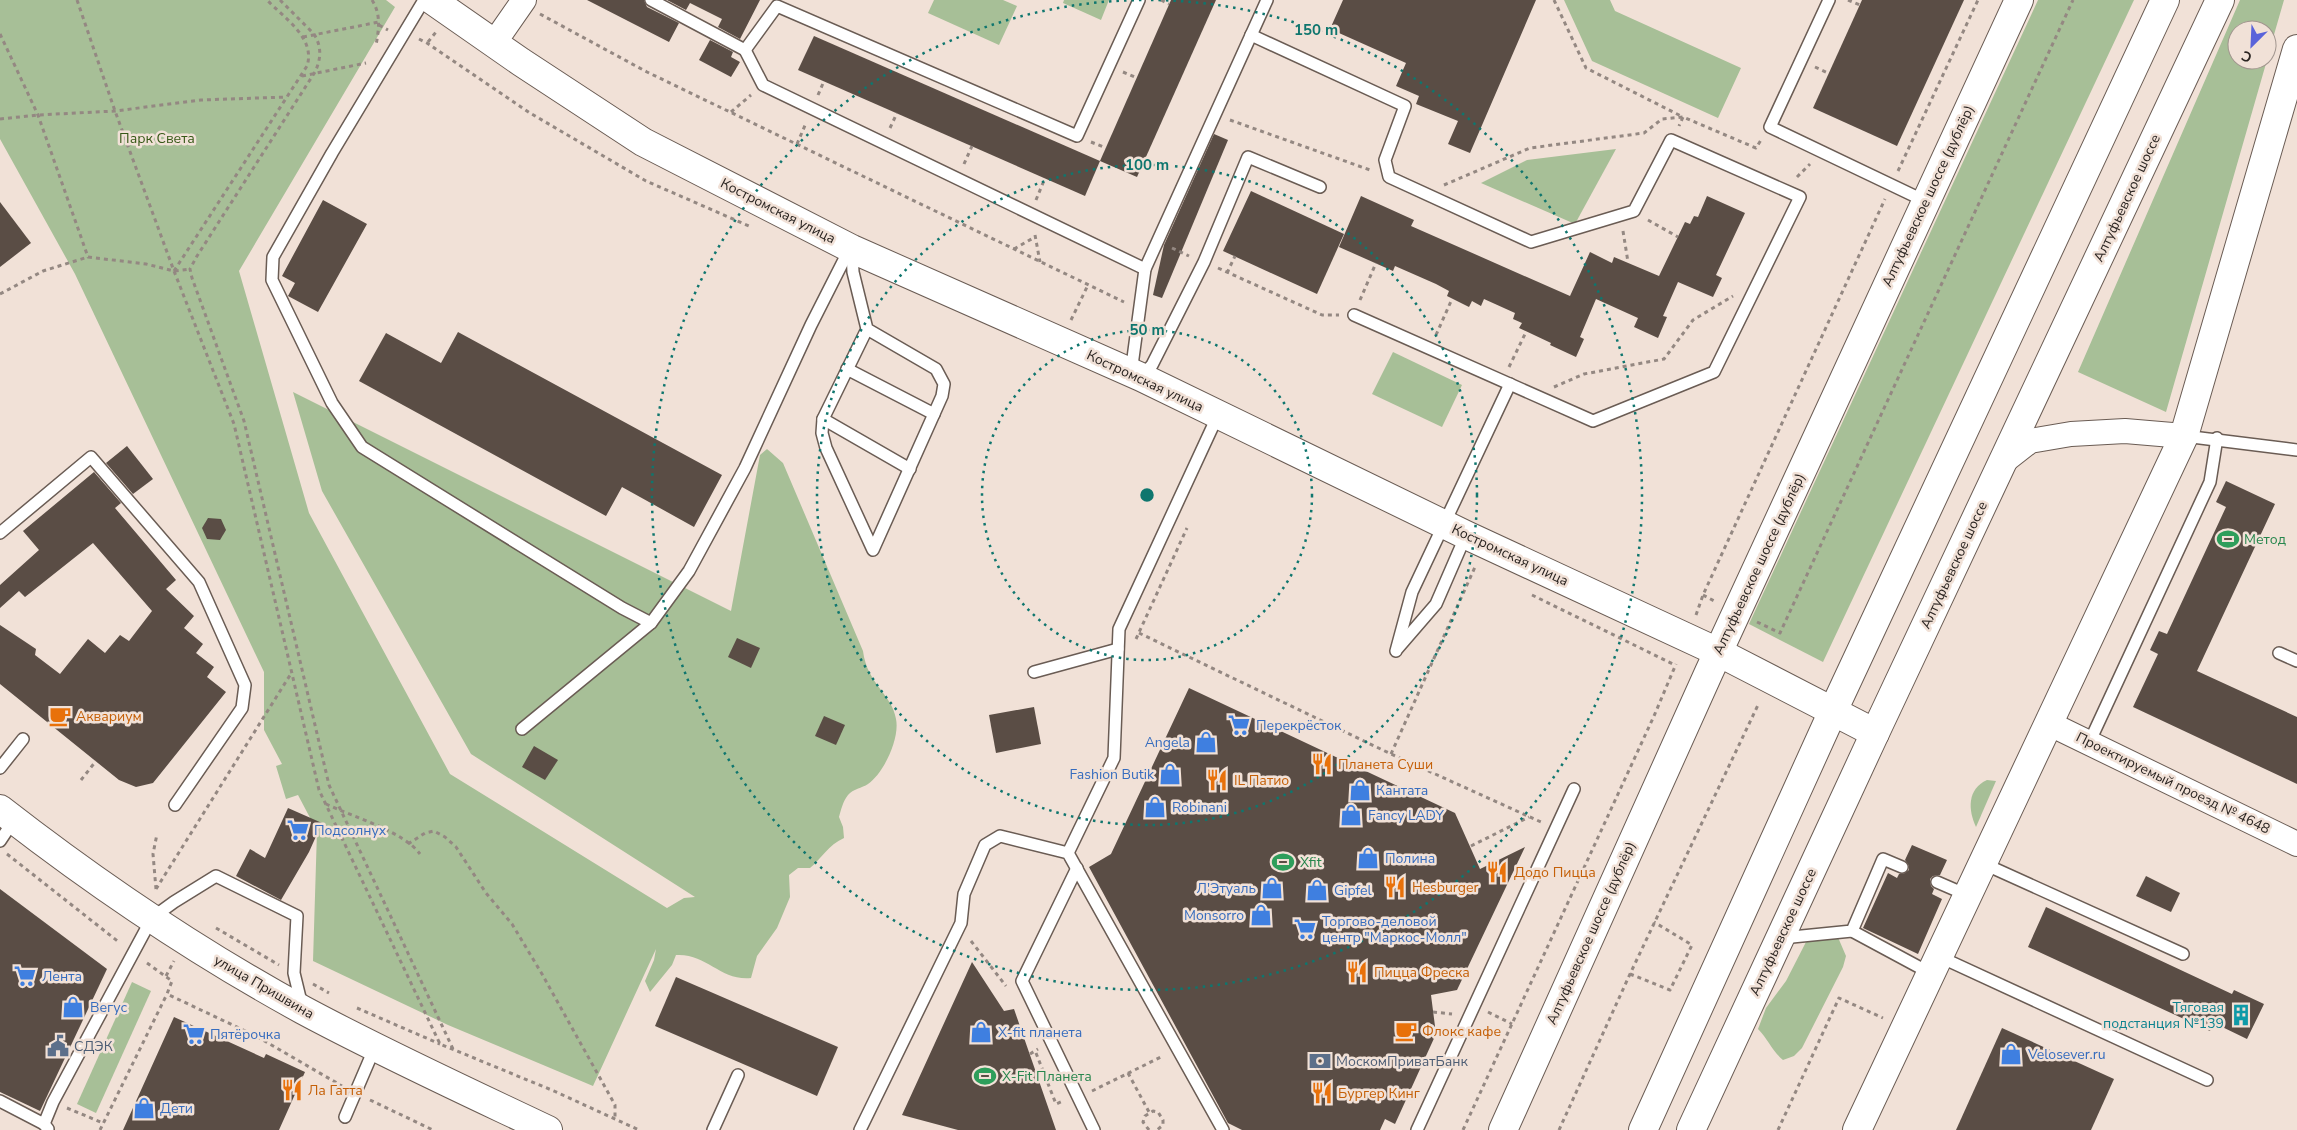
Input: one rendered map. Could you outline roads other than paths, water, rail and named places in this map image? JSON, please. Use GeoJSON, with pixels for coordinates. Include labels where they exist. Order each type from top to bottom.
{"type":"FeatureCollection","features":[{"type":"Feature","properties":{"kind":"main road","name":"Костромская улица"},"geometry":{"type":"LineString","coordinates":[[432,0],[643,142],[851,248],[1136,375],[1455,530],[1718,652],[1875,733]]}},
{"type":"Feature","properties":{"kind":"main road","name":"Алтуфьевское шоссе (дублёр)"},"geometry":{"type":"LineString","coordinates":[[1503,1130],[1718,652],[2019,0]]}},
{"type":"Feature","properties":{"kind":"main road"},"geometry":{"type":"LineString","coordinates":[[1643,1130],[1833,711],[2165,0]]}},
{"type":"Feature","properties":{"kind":"main road","name":"Алтуфьевское шоссе"},"geometry":{"type":"LineString","coordinates":[[1691,1130],[1875,733],[2220,0]]}},
{"type":"Feature","properties":{"kind":"main road"},"geometry":{"type":"LineString","coordinates":[[1857,1130],[2184,436],[2297,49]]}},
{"type":"Feature","properties":{"kind":"main road","name":"улица Пришвина"},"geometry":{"type":"LineString","coordinates":[[5,823],[229,968],[303,1010],[374,1047],[548,1130]]}},
{"type":"Feature","properties":{"kind":"street"},"geometry":{"type":"LineString","coordinates":[[494,43],[523,2]]}},
{"type":"Feature","properties":{"kind":"street"},"geometry":{"type":"LineString","coordinates":[[2003,462],[2030,441],[2071,434],[2124,432],[2184,436]]}},
{"type":"Feature","properties":{"kind":"street","name":"Проектируемый проезд № 4648"},"geometry":{"type":"LineString","coordinates":[[2048,723],[2297,844]]}},
{"type":"Feature","properties":{"kind":"lane"},"geometry":{"type":"LineString","coordinates":[[424,0],[332,153],[273,257],[272,280],[332,404],[362,447],[622,608],[651,623]]}},
{"type":"Feature","properties":{"kind":"lane"},"geometry":{"type":"LineString","coordinates":[[652,0],[745,50],[763,85],[1145,269]]}},
{"type":"Feature","properties":{"kind":"lane"},"geometry":{"type":"LineString","coordinates":[[745,50],[776,2],[1076,136],[1139,0]]}},
{"type":"Feature","properties":{"kind":"lane"},"geometry":{"type":"LineString","coordinates":[[1136,375],[1139,310],[1145,269],[1267,0]]}},
{"type":"Feature","properties":{"kind":"lane"},"geometry":{"type":"LineString","coordinates":[[1829,0],[1770,127],[1925,201]]}},
{"type":"Feature","properties":{"kind":"lane"},"geometry":{"type":"LineString","coordinates":[[1251,35],[1404,106],[1385,160],[1390,177],[1531,242],[1634,211],[1672,140],[1800,197],[1714,372],[1593,421],[1354,315]]}},
{"type":"Feature","properties":{"kind":"lane"},"geometry":{"type":"LineString","coordinates":[[1136,375],[1152,365],[1204,262],[1248,157],[1320,187]]}},
{"type":"Feature","properties":{"kind":"lane"},"geometry":{"type":"LineString","coordinates":[[522,728],[651,623],[689,571],[745,468],[807,334],[851,248]]}},
{"type":"Feature","properties":{"kind":"lane"},"geometry":{"type":"LineString","coordinates":[[851,248],[853,272],[867,328],[823,419],[822,434],[826,448],[873,550],[942,396],[944,384],[936,369],[867,328]]}},
{"type":"Feature","properties":{"kind":"lane"},"geometry":{"type":"LineString","coordinates":[[847,369],[934,414]]}},
{"type":"Feature","properties":{"kind":"lane"},"geometry":{"type":"LineString","coordinates":[[1455,530],[1412,592],[1396,651],[1436,604],[1455,530],[1506,383]]}},
{"type":"Feature","properties":{"kind":"lane"},"geometry":{"type":"LineString","coordinates":[[1068,853],[1114,758],[1119,629],[1218,415]]}},
{"type":"Feature","properties":{"kind":"lane"},"geometry":{"type":"LineString","coordinates":[[823,419],[910,469]]}},
{"type":"Feature","properties":{"kind":"lane"},"geometry":{"type":"LineString","coordinates":[[2184,436],[2217,438],[2297,450]]}},
{"type":"Feature","properties":{"kind":"lane"},"geometry":{"type":"LineString","coordinates":[[2089,743],[2210,482],[2217,438]]}},
{"type":"Feature","properties":{"kind":"lane"},"geometry":{"type":"LineString","coordinates":[[0,533],[91,457],[199,582],[245,685],[242,708],[175,805]]}},
{"type":"Feature","properties":{"kind":"lane"},"geometry":{"type":"LineString","coordinates":[[1034,672],[1118,649]]}},
{"type":"Feature","properties":{"kind":"lane"},"geometry":{"type":"LineString","coordinates":[[2279,653],[2297,661]]}},
{"type":"Feature","properties":{"kind":"lane"},"geometry":{"type":"LineString","coordinates":[[0,768],[23,738]]}},
{"type":"Feature","properties":{"kind":"lane"},"geometry":{"type":"LineString","coordinates":[[1417,1130],[1574,789]]}},
{"type":"Feature","properties":{"kind":"lane"},"geometry":{"type":"LineString","coordinates":[[860,1130],[961,923],[964,894],[985,845],[1000,836],[1068,853],[1223,1130]]}},
{"type":"Feature","properties":{"kind":"lane"},"geometry":{"type":"LineString","coordinates":[[1852,931],[1884,859],[1902,867]]}},
{"type":"Feature","properties":{"kind":"lane"},"geometry":{"type":"LineString","coordinates":[[1982,863],[2183,954]]}},
{"type":"Feature","properties":{"kind":"lane"},"geometry":{"type":"LineString","coordinates":[[1077,868],[1022,981],[1094,1130]]}},
{"type":"Feature","properties":{"kind":"lane"},"geometry":{"type":"LineString","coordinates":[[0,1101],[46,1127],[53,1102],[152,918],[216,876],[297,916],[294,973],[303,1010]]}},
{"type":"Feature","properties":{"kind":"lane"},"geometry":{"type":"LineString","coordinates":[[1937,882],[1967,895]]}},
{"type":"Feature","properties":{"kind":"lane"},"geometry":{"type":"LineString","coordinates":[[1780,939],[1852,931],[2207,1080]]}},
{"type":"Feature","properties":{"kind":"lane"},"geometry":{"type":"LineString","coordinates":[[345,1117],[374,1047]]}},
{"type":"Feature","properties":{"kind":"lane"},"geometry":{"type":"LineString","coordinates":[[713,1130],[738,1074]]}},
{"type":"Feature","properties":{"kind":"place","name":"Метод"},"geometry":{"type":"Point","coordinates":[2228,539]}},
{"type":"Feature","properties":{"kind":"place","name":"Аквариум"},"geometry":{"type":"Point","coordinates":[60,716]}},
{"type":"Feature","properties":{"kind":"place","name":"Перекрёсток"},"geometry":{"type":"Point","coordinates":[1239,725]}},
{"type":"Feature","properties":{"kind":"place","name":"Angela"},"geometry":{"type":"Point","coordinates":[1206,742]}},
{"type":"Feature","properties":{"kind":"place","name":"Планета Суши"},"geometry":{"type":"Point","coordinates":[1322,764]}},
{"type":"Feature","properties":{"kind":"place","name":"Fashion Butik"},"geometry":{"type":"Point","coordinates":[1170,774]}},
{"type":"Feature","properties":{"kind":"place","name":"IL Патио"},"geometry":{"type":"Point","coordinates":[1217,780]}},
{"type":"Feature","properties":{"kind":"place","name":"Кантата"},"geometry":{"type":"Point","coordinates":[1360,790]}},
{"type":"Feature","properties":{"kind":"place","name":"Robinani"},"geometry":{"type":"Point","coordinates":[1155,807]}},
{"type":"Feature","properties":{"kind":"place","name":"Fancy LADY"},"geometry":{"type":"Point","coordinates":[1351,815]}},
{"type":"Feature","properties":{"kind":"place","name":"Подсолнух"},"geometry":{"type":"Point","coordinates":[298,830]}},
{"type":"Feature","properties":{"kind":"place","name":"Полина"},"geometry":{"type":"Point","coordinates":[1368,858]}},
{"type":"Feature","properties":{"kind":"place","name":"Xfit"},"geometry":{"type":"Point","coordinates":[1283,862]}},
{"type":"Feature","properties":{"kind":"place","name":"Додо Пицца"},"geometry":{"type":"Point","coordinates":[1497,872]}},
{"type":"Feature","properties":{"kind":"place","name":"Hesburger"},"geometry":{"type":"Point","coordinates":[1395,887]}},
{"type":"Feature","properties":{"kind":"place","name":"Л'Этуаль"},"geometry":{"type":"Point","coordinates":[1272,888]}},
{"type":"Feature","properties":{"kind":"place","name":"Gipfel"},"geometry":{"type":"Point","coordinates":[1317,890]}},
{"type":"Feature","properties":{"kind":"place","name":"Monsorro"},"geometry":{"type":"Point","coordinates":[1261,915]}},
{"type":"Feature","properties":{"kind":"place","name":"Торгово-деловой центр \"Маркос-Молл\""},"geometry":{"type":"Point","coordinates":[1305,929]}},
{"type":"Feature","properties":{"kind":"place","name":"Пицца Фреска"},"geometry":{"type":"Point","coordinates":[1357,972]}},
{"type":"Feature","properties":{"kind":"place","name":"Лента"},"geometry":{"type":"Point","coordinates":[25,976]}},
{"type":"Feature","properties":{"kind":"place","name":"Вегус"},"geometry":{"type":"Point","coordinates":[73,1007]}},
{"type":"Feature","properties":{"kind":"place","name":"Тяговая подстанция №139"},"geometry":{"type":"Point","coordinates":[2241,1015]}},
{"type":"Feature","properties":{"kind":"place","name":"Флокс кафе"},"geometry":{"type":"Point","coordinates":[1406,1031]}},
{"type":"Feature","properties":{"kind":"place","name":"X-fit планета"},"geometry":{"type":"Point","coordinates":[981,1032]}},
{"type":"Feature","properties":{"kind":"place","name":"Пятёрочка"},"geometry":{"type":"Point","coordinates":[194,1034]}},
{"type":"Feature","properties":{"kind":"place","name":"СДЭК"},"geometry":{"type":"Point","coordinates":[58,1046]}},
{"type":"Feature","properties":{"kind":"place","name":"Velosever.ru"},"geometry":{"type":"Point","coordinates":[2011,1054]}},
{"type":"Feature","properties":{"kind":"place","name":"МоскомПриватБанк"},"geometry":{"type":"Point","coordinates":[1320,1061]}},
{"type":"Feature","properties":{"kind":"place","name":"X-Fit Планета"},"geometry":{"type":"Point","coordinates":[985,1076]}},
{"type":"Feature","properties":{"kind":"place","name":"Ла Гатта"},"geometry":{"type":"Point","coordinates":[292,1090]}},
{"type":"Feature","properties":{"kind":"place","name":"Бургер Кинг"},"geometry":{"type":"Point","coordinates":[1322,1093]}},
{"type":"Feature","properties":{"kind":"place","name":"Дети"},"geometry":{"type":"Point","coordinates":[144,1108]}},
{"type":"Feature","properties":{"kind":"park label","name":"Парк Света"},"geometry":{"type":"Point","coordinates":[157,138]}}]}
